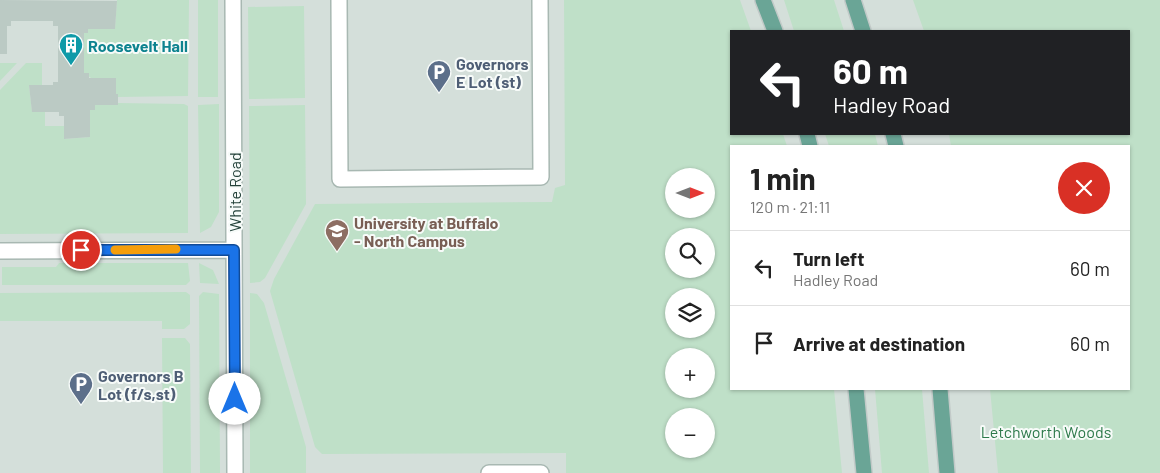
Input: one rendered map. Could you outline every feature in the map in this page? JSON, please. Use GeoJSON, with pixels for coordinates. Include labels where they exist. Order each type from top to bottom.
{"type":"FeatureCollection","features":[{"type":"Feature","properties":{"kind":"main road"},"geometry":{"type":"LineString","coordinates":[[764,0],[775,30]]}},
{"type":"Feature","properties":{"kind":"main road"},"geometry":{"type":"LineString","coordinates":[[854,0],[863,30]]}},
{"type":"Feature","properties":{"kind":"main road"},"geometry":{"type":"LineString","coordinates":[[856,390],[864,473]]}},
{"type":"Feature","properties":{"kind":"main road"},"geometry":{"type":"LineString","coordinates":[[940,390],[947,473]]}},
{"type":"Feature","properties":{"kind":"street","name":"White Road"},"geometry":{"type":"LineString","coordinates":[[233,0],[236,473]]}},
{"type":"Feature","properties":{"kind":"street"},"geometry":{"type":"LineString","coordinates":[[340,0],[340,179],[541,178],[540,0]]}},
{"type":"Feature","properties":{"kind":"street"},"geometry":{"type":"LineString","coordinates":[[0,251],[234,250]]}},
{"type":"Feature","properties":{"kind":"street"},"geometry":{"type":"LineString","coordinates":[[489,473],[541,473]]}},
{"type":"Feature","properties":{"kind":"shaded area","name":"University at Buffalo - North Campus"},"geometry":{"type":"Polygon","coordinates":[[[0,0],[1160,0],[1160,473],[0,473],[0,0]]]}},
{"type":"Feature","properties":{"kind":"green space"},"geometry":{"type":"Polygon","coordinates":[[[117,0],[189,0],[188,96],[118,97],[84,73],[84,33],[88,33],[88,29],[115,28],[117,0]]]}},
{"type":"Feature","properties":{"kind":"green space"},"geometry":{"type":"Polygon","coordinates":[[[198,0],[218,0],[218,97],[198,97],[198,0]]]}},
{"type":"Feature","properties":{"kind":"green space"},"geometry":{"type":"Polygon","coordinates":[[[564,0],[740,0],[751,30],[730,30],[730,135],[783,135],[787,145],[730,145],[730,390],[834,390],[842,473],[566,473],[566,453],[322,454],[315,447],[270,291],[274,279],[315,204],[552,202],[555,188],[565,185],[564,0]]]}},
{"type":"Feature","properties":{"kind":"green space"},"geometry":{"type":"Polygon","coordinates":[[[784,0],[834,0],[844,30],[794,30],[784,0]]]}},
{"type":"Feature","properties":{"kind":"green space","name":"Letchworth Woods"},"geometry":{"type":"Polygon","coordinates":[[[913,0],[1160,0],[1160,473],[998,473],[990,390],[1130,390],[1130,145],[951,145],[949,135],[1130,135],[1130,30],[924,30],[913,0]]]}},
{"type":"Feature","properties":{"kind":"green space"},"geometry":{"type":"Polygon","coordinates":[[[304,6],[305,98],[249,99],[248,7],[304,6]]]}},
{"type":"Feature","properties":{"kind":"green space"},"geometry":{"type":"Polygon","coordinates":[[[0,63],[17,63],[0,81],[0,63]]]}},
{"type":"Feature","properties":{"kind":"green space"},"geometry":{"type":"Polygon","coordinates":[[[26,63],[42,63],[42,85],[29,85],[32,111],[45,112],[45,126],[64,126],[65,139],[90,137],[90,110],[95,110],[95,105],[118,105],[118,103],[184,104],[188,106],[188,233],[0,234],[0,90],[26,63]]]}},
{"type":"Feature","properties":{"kind":"green space"},"geometry":{"type":"Polygon","coordinates":[[[219,104],[219,212],[211,227],[200,233],[198,105],[219,104]]]}},
{"type":"Feature","properties":{"kind":"green space"},"geometry":{"type":"Polygon","coordinates":[[[305,105],[306,204],[265,278],[260,282],[250,283],[249,106],[305,105]]]}},
{"type":"Feature","properties":{"kind":"green space"},"geometry":{"type":"Polygon","coordinates":[[[825,135],[875,135],[878,145],[829,145],[825,135]]]}},
{"type":"Feature","properties":{"kind":"green space"},"geometry":{"type":"Polygon","coordinates":[[[59,263],[188,263],[190,281],[186,285],[2,285],[2,267],[56,267],[59,263]]]}},
{"type":"Feature","properties":{"kind":"green space"},"geometry":{"type":"Polygon","coordinates":[[[199,263],[213,270],[219,284],[200,283],[199,263]]]}},
{"type":"Feature","properties":{"kind":"green space"},"geometry":{"type":"Polygon","coordinates":[[[186,292],[190,295],[190,324],[184,329],[162,329],[162,321],[0,321],[0,293],[186,292]]]}},
{"type":"Feature","properties":{"kind":"green space"},"geometry":{"type":"Polygon","coordinates":[[[203,292],[219,294],[220,473],[200,473],[199,296],[203,292]]]}},
{"type":"Feature","properties":{"kind":"green space"},"geometry":{"type":"Polygon","coordinates":[[[250,293],[257,294],[264,303],[306,447],[306,473],[250,473],[250,293]]]}},
{"type":"Feature","properties":{"kind":"green space"},"geometry":{"type":"Polygon","coordinates":[[[162,338],[185,338],[190,344],[191,473],[163,473],[162,338]]]}},
{"type":"Feature","properties":{"kind":"green space"},"geometry":{"type":"Polygon","coordinates":[[[875,390],[922,390],[929,473],[882,473],[875,390]]]}},
{"type":"Feature","properties":{"kind":"building","name":"Roosevelt Hall"},"geometry":{"type":"Polygon","coordinates":[[[0,0],[117,1],[115,29],[88,29],[88,33],[84,33],[84,73],[89,73],[89,78],[116,78],[116,94],[118,94],[118,105],[95,105],[95,110],[90,110],[90,137],[64,139],[64,116],[59,116],[59,112],[32,112],[29,85],[53,85],[53,82],[58,82],[58,26],[53,26],[53,21],[11,21],[11,26],[7,26],[7,54],[0,54],[0,0]]]}},
{"type":"Feature","properties":{"kind":"slow traffic"},"geometry":{"type":"LineString","coordinates":[[115,250],[176,249]]}},
{"type":"Feature","properties":{"kind":"place","name":"Roosevelt Hall"},"geometry":{"type":"Point","coordinates":[71,66]}},
{"type":"Feature","properties":{"kind":"place","name":"Governors E Lot (st)"},"geometry":{"type":"Point","coordinates":[439,93]}},
{"type":"Feature","properties":{"kind":"place","name":"University at Buffalo - North Campus"},"geometry":{"type":"Point","coordinates":[337,252]}},
{"type":"Feature","properties":{"kind":"place","name":"Governors B Lot (f/s,st)"},"geometry":{"type":"Point","coordinates":[81,405]}},
{"type":"Feature","properties":{"kind":"route"},"geometry":{"type":"LineString","coordinates":[[81,250],[234,250],[235,399]]}}]}
